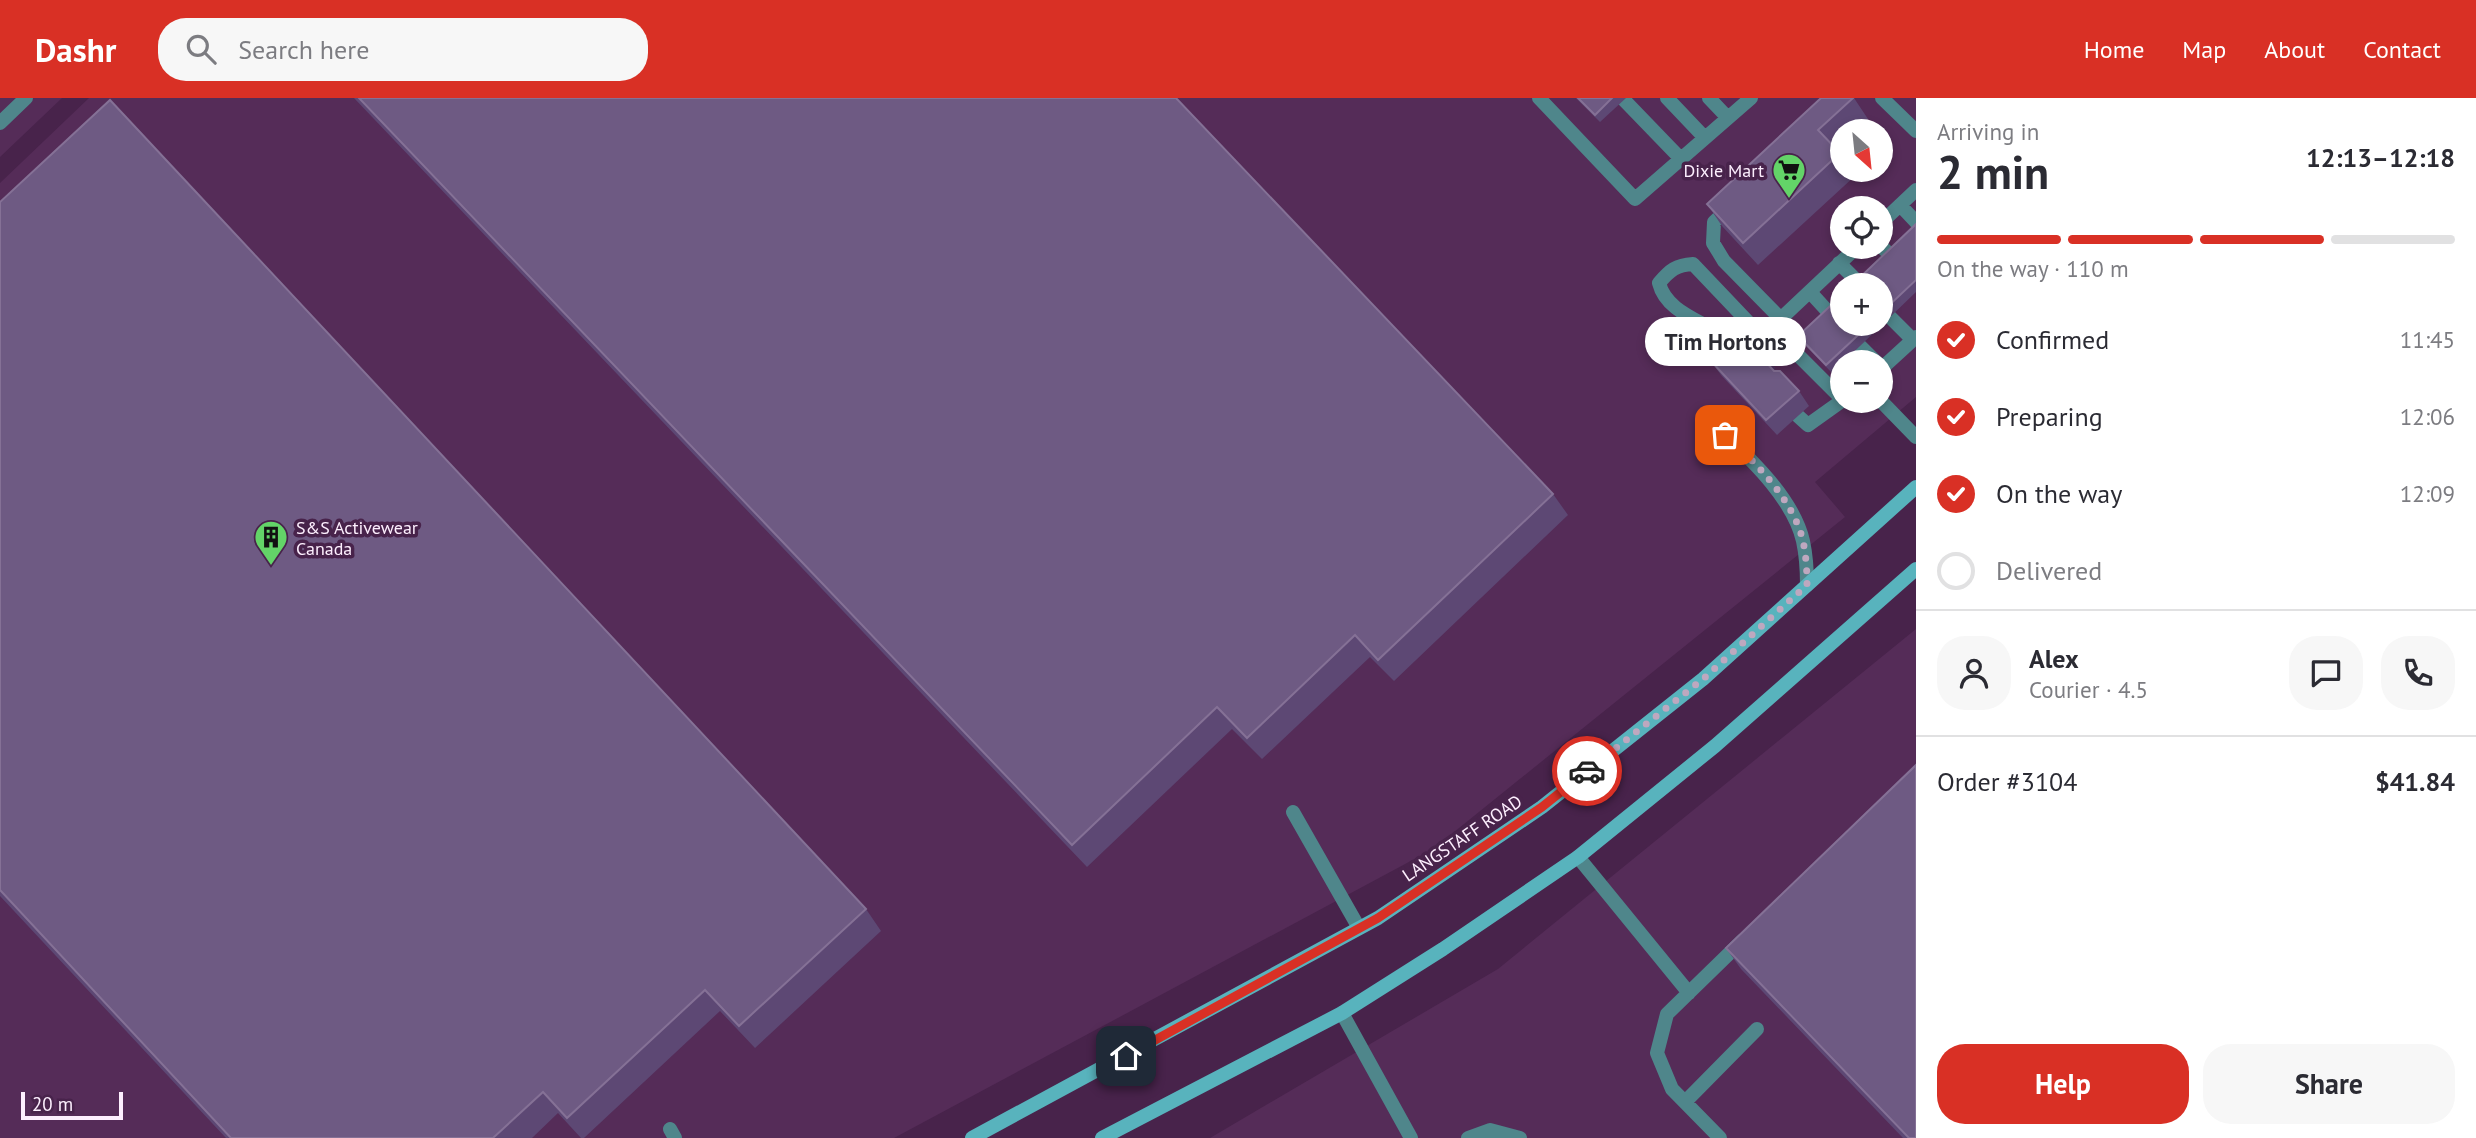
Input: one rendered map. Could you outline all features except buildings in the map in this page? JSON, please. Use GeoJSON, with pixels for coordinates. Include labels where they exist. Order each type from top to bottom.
{"type":"FeatureCollection","features":[{"type":"Feature","properties":{"kind":"main road","name":"LANGSTAFF ROAD"},"geometry":{"type":"LineString","coordinates":[[972,1138],[1378,918],[1542,807],[1703,679],[1916,487]]}},
{"type":"Feature","properties":{"kind":"main road"},"geometry":{"type":"LineString","coordinates":[[1102,1138],[1342,1013],[1443,949],[1578,857],[1715,747],[1916,569]]}},
{"type":"Feature","properties":{"kind":"street"},"geometry":{"type":"LineString","coordinates":[[0,123],[26,98]]}},
{"type":"Feature","properties":{"kind":"street"},"geometry":{"type":"LineString","coordinates":[[1539,98],[1636,199],[1750,98]]}},
{"type":"Feature","properties":{"kind":"street"},"geometry":{"type":"LineString","coordinates":[[1667,98],[1705,138]]}},
{"type":"Feature","properties":{"kind":"street"},"geometry":{"type":"LineString","coordinates":[[1709,98],[1728,118]]}},
{"type":"Feature","properties":{"kind":"street"},"geometry":{"type":"LineString","coordinates":[[1882,98],[1916,131]]}},
{"type":"Feature","properties":{"kind":"street"},"geometry":{"type":"LineString","coordinates":[[1624,100],[1681,159]]}},
{"type":"Feature","properties":{"kind":"street"},"geometry":{"type":"LineString","coordinates":[[1893,212],[1916,190]]}},
{"type":"Feature","properties":{"kind":"street"},"geometry":{"type":"LineString","coordinates":[[1743,196],[1714,222],[1713,243],[1724,261],[1830,385]]}},
{"type":"Feature","properties":{"kind":"street"},"geometry":{"type":"LineString","coordinates":[[1900,205],[1916,222]]}},
{"type":"Feature","properties":{"kind":"street"},"geometry":{"type":"LineString","coordinates":[[1742,355],[1724,337],[1670,304],[1662,294],[1659,282],[1671,269],[1681,264],[1693,264],[1751,326],[1776,324],[1844,259]]}},
{"type":"Feature","properties":{"kind":"street"},"geometry":{"type":"LineString","coordinates":[[1839,263],[1849,273]]}},
{"type":"Feature","properties":{"kind":"street"},"geometry":{"type":"LineString","coordinates":[[1810,292],[1830,314]]}},
{"type":"Feature","properties":{"kind":"street"},"geometry":{"type":"LineString","coordinates":[[1893,320],[1915,338],[1893,359]]}},
{"type":"Feature","properties":{"kind":"street"},"geometry":{"type":"LineString","coordinates":[[1860,346],[1864,350]]}},
{"type":"Feature","properties":{"kind":"street"},"geometry":{"type":"LineString","coordinates":[[1798,416],[1808,425],[1830,409]]}},
{"type":"Feature","properties":{"kind":"street"},"geometry":{"type":"LineString","coordinates":[[1893,413],[1916,437]]}},
{"type":"Feature","properties":{"kind":"street"},"geometry":{"type":"LineString","coordinates":[[1725,435],[1747,456],[1785,501],[1802,538],[1807,585]]}},
{"type":"Feature","properties":{"kind":"street"},"geometry":{"type":"LineString","coordinates":[[1293,812],[1359,928]]}},
{"type":"Feature","properties":{"kind":"street"},"geometry":{"type":"LineString","coordinates":[[1578,857],[1689,993]]}},
{"type":"Feature","properties":{"kind":"street"},"geometry":{"type":"LineString","coordinates":[[1720,1138],[1672,1089],[1657,1053],[1667,1014],[1758,925]]}},
{"type":"Feature","properties":{"kind":"street"},"geometry":{"type":"LineString","coordinates":[[1342,1013],[1411,1138]]}},
{"type":"Feature","properties":{"kind":"street"},"geometry":{"type":"LineString","coordinates":[[1685,1102],[1757,1029]]}},
{"type":"Feature","properties":{"kind":"street"},"geometry":{"type":"LineString","coordinates":[[1468,1138],[1490,1130],[1520,1138]]}},
{"type":"Feature","properties":{"kind":"shaded area"},"geometry":{"type":"Polygon","coordinates":[[[0,98],[62,98],[0,157],[0,98]]]}},
{"type":"Feature","properties":{"kind":"shaded area"},"geometry":{"type":"Polygon","coordinates":[[[89,98],[1916,98],[1916,397],[1815,482],[1845,517],[1433,849],[894,1138],[0,1138],[0,183],[89,98]]]}},
{"type":"Feature","properties":{"kind":"shaded area"},"geometry":{"type":"Polygon","coordinates":[[[1916,629],[1916,1138],[1210,1138],[1498,969],[1916,629]]]}},
{"type":"Feature","properties":{"kind":"way so far"},"geometry":{"type":"LineString","coordinates":[[1587,771],[1703,679],[1807,585],[1802,538],[1785,501],[1747,456],[1725,435]]}},
{"type":"Feature","properties":{"kind":"place","name":"Dixie Mart"},"geometry":{"type":"Point","coordinates":[1789,200]}},
{"type":"Feature","properties":{"kind":"place","name":"Tim Hortons"},"geometry":{"type":"Point","coordinates":[1725,435]}},
{"type":"Feature","properties":{"kind":"place","name":"S&S Activewear Canada"},"geometry":{"type":"Point","coordinates":[271,567]}},
{"type":"Feature","properties":{"kind":"route"},"geometry":{"type":"LineString","coordinates":[[1126,1056],[1378,918],[1542,807],[1587,771]]}}]}
